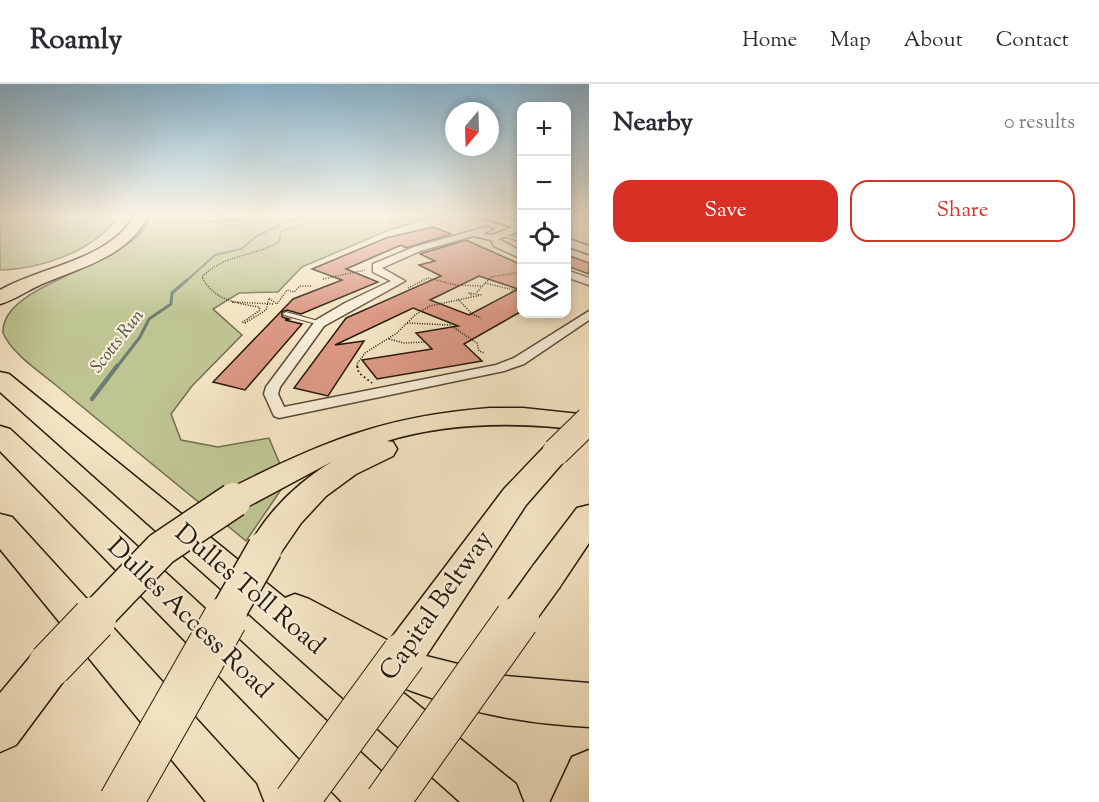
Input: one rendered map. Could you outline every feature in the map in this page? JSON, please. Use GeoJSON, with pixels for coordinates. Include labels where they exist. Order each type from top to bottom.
{"type":"FeatureCollection","features":[{"type":"Feature","properties":{"kind":"highway"},"geometry":{"type":"LineString","coordinates":[[0,278],[41,269],[97,248]]}},
{"type":"Feature","properties":{"kind":"highway"},"geometry":{"type":"LineString","coordinates":[[0,298],[27,282],[108,248]]}},
{"type":"Feature","properties":{"kind":"highway"},"geometry":{"type":"LineString","coordinates":[[0,370],[31,406]]}},
{"type":"Feature","properties":{"kind":"highway","name":"Dulles Toll Road"},"geometry":{"type":"LineString","coordinates":[[0,379],[498,802]]}},
{"type":"Feature","properties":{"kind":"highway"},"geometry":{"type":"LineString","coordinates":[[0,729],[50,664],[162,549],[234,500],[327,452],[357,441],[432,421],[511,416],[589,422]]}},
{"type":"Feature","properties":{"kind":"highway","name":"Capital Beltway"},"geometry":{"type":"LineString","coordinates":[[296,802],[515,497],[556,452],[589,422]]}},
{"type":"Feature","properties":{"kind":"highway"},"geometry":{"type":"LineString","coordinates":[[121,802],[265,548],[286,515],[312,490],[364,456],[400,442],[440,434],[508,428],[548,429],[589,436]]}},
{"type":"Feature","properties":{"kind":"highway","name":"Dulles Access Road"},"geometry":{"type":"LineString","coordinates":[[0,435],[377,802]]}},
{"type":"Feature","properties":{"kind":"highway"},"geometry":{"type":"LineString","coordinates":[[387,802],[589,517]]}},
{"type":"Feature","properties":{"kind":"highway"},"geometry":{"type":"LineString","coordinates":[[0,526],[238,802]]}},
{"type":"Feature","properties":{"kind":"highway"},"geometry":{"type":"LineString","coordinates":[[198,547],[330,632],[409,672],[475,693],[542,703],[589,705]]}},
{"type":"Feature","properties":{"kind":"highway"},"geometry":{"type":"LineString","coordinates":[[576,802],[589,774]]}},
{"type":"Feature","properties":{"kind":"street"},"geometry":{"type":"LineString","coordinates":[[424,248],[377,266],[377,270],[400,281],[349,304],[321,323],[273,387],[271,394],[279,413],[499,368],[519,361],[589,315]]}},
{"type":"Feature","properties":{"kind":"street"},"geometry":{"type":"LineString","coordinates":[[571,275],[589,282]]}},
{"type":"Feature","properties":{"kind":"lane"},"geometry":{"type":"LineString","coordinates":[[286,314],[321,323]]}},
{"type":"Feature","properties":{"kind":"path"},"geometry":{"type":"LineString","coordinates":[[272,248],[251,254],[234,255],[210,267],[202,277],[208,288],[230,302],[259,308],[260,310],[243,322],[245,323],[266,310],[270,297],[274,304]]}},
{"type":"Feature","properties":{"kind":"path"},"geometry":{"type":"LineString","coordinates":[[323,279],[357,271],[377,270]]}},
{"type":"Feature","properties":{"kind":"path"},"geometry":{"type":"LineString","coordinates":[[378,393],[368,378],[359,373],[357,364],[365,353],[388,339],[430,306],[480,296],[477,292],[497,275],[517,273]]}},
{"type":"Feature","properties":{"kind":"path"},"geometry":{"type":"LineString","coordinates":[[394,285],[405,289],[428,278],[456,285],[483,286]]}},
{"type":"Feature","properties":{"kind":"path"},"geometry":{"type":"LineString","coordinates":[[485,283],[517,291]]}},
{"type":"Feature","properties":{"kind":"path"},"geometry":{"type":"LineString","coordinates":[[230,302],[251,301],[277,304],[287,290],[294,292],[300,286],[311,286]]}},
{"type":"Feature","properties":{"kind":"path"},"geometry":{"type":"LineString","coordinates":[[458,299],[472,314],[481,318]]}},
{"type":"Feature","properties":{"kind":"path"},"geometry":{"type":"LineString","coordinates":[[407,323],[450,326],[462,331],[477,343],[479,351],[485,353]]}},
{"type":"Feature","properties":{"kind":"path"},"geometry":{"type":"LineString","coordinates":[[388,339],[404,343],[425,342]]}},
{"type":"Feature","properties":{"kind":"green space"},"geometry":{"type":"Polygon","coordinates":[[[0,248],[83,248],[48,262],[0,270],[0,248]]]}},
{"type":"Feature","properties":{"kind":"green space"},"geometry":{"type":"Polygon","coordinates":[[[122,248],[348,248],[302,267],[278,292],[239,293],[213,309],[242,335],[192,386],[171,414],[181,440],[218,447],[269,438],[287,481],[246,541],[25,360],[12,347],[3,333],[8,315],[23,299],[122,248]]]}},
{"type":"Feature","properties":{"kind":"building"},"geometry":{"type":"Polygon","coordinates":[[[363,248],[395,248],[346,269],[378,282],[301,314],[287,310],[282,312],[282,317],[289,319],[285,320],[302,324],[245,390],[213,382],[293,299],[342,280],[312,269],[363,248]]]}},
{"type":"Feature","properties":{"kind":"building"},"geometry":{"type":"Polygon","coordinates":[[[441,248],[483,248],[517,263],[517,289],[479,276],[430,300],[469,315],[517,290],[517,314],[464,344],[482,361],[377,379],[362,360],[432,349],[416,333],[458,326],[413,308],[335,345],[364,341],[328,396],[294,388],[346,318],[441,276],[419,265],[435,261],[420,254],[441,248]]]}},
{"type":"Feature","properties":{"kind":"building"},"geometry":{"type":"Polygon","coordinates":[[[571,256],[589,263],[589,274],[571,267],[571,256]]]}},
{"type":"Feature","properties":{"kind":"waterway","name":"Scotts Run"},"geometry":{"type":"LineString","coordinates":[[185,282],[215,255],[243,248]]}},
{"type":"Feature","properties":{"kind":"waterway","name":"Scotts Run"},"geometry":{"type":"LineString","coordinates":[[116,368],[140,337],[149,319],[171,304],[172,293],[187,280]]}},
{"type":"Feature","properties":{"kind":"waterway","name":"Scotts Run"},"geometry":{"type":"LineString","coordinates":[[92,399],[117,366]]}}]}
